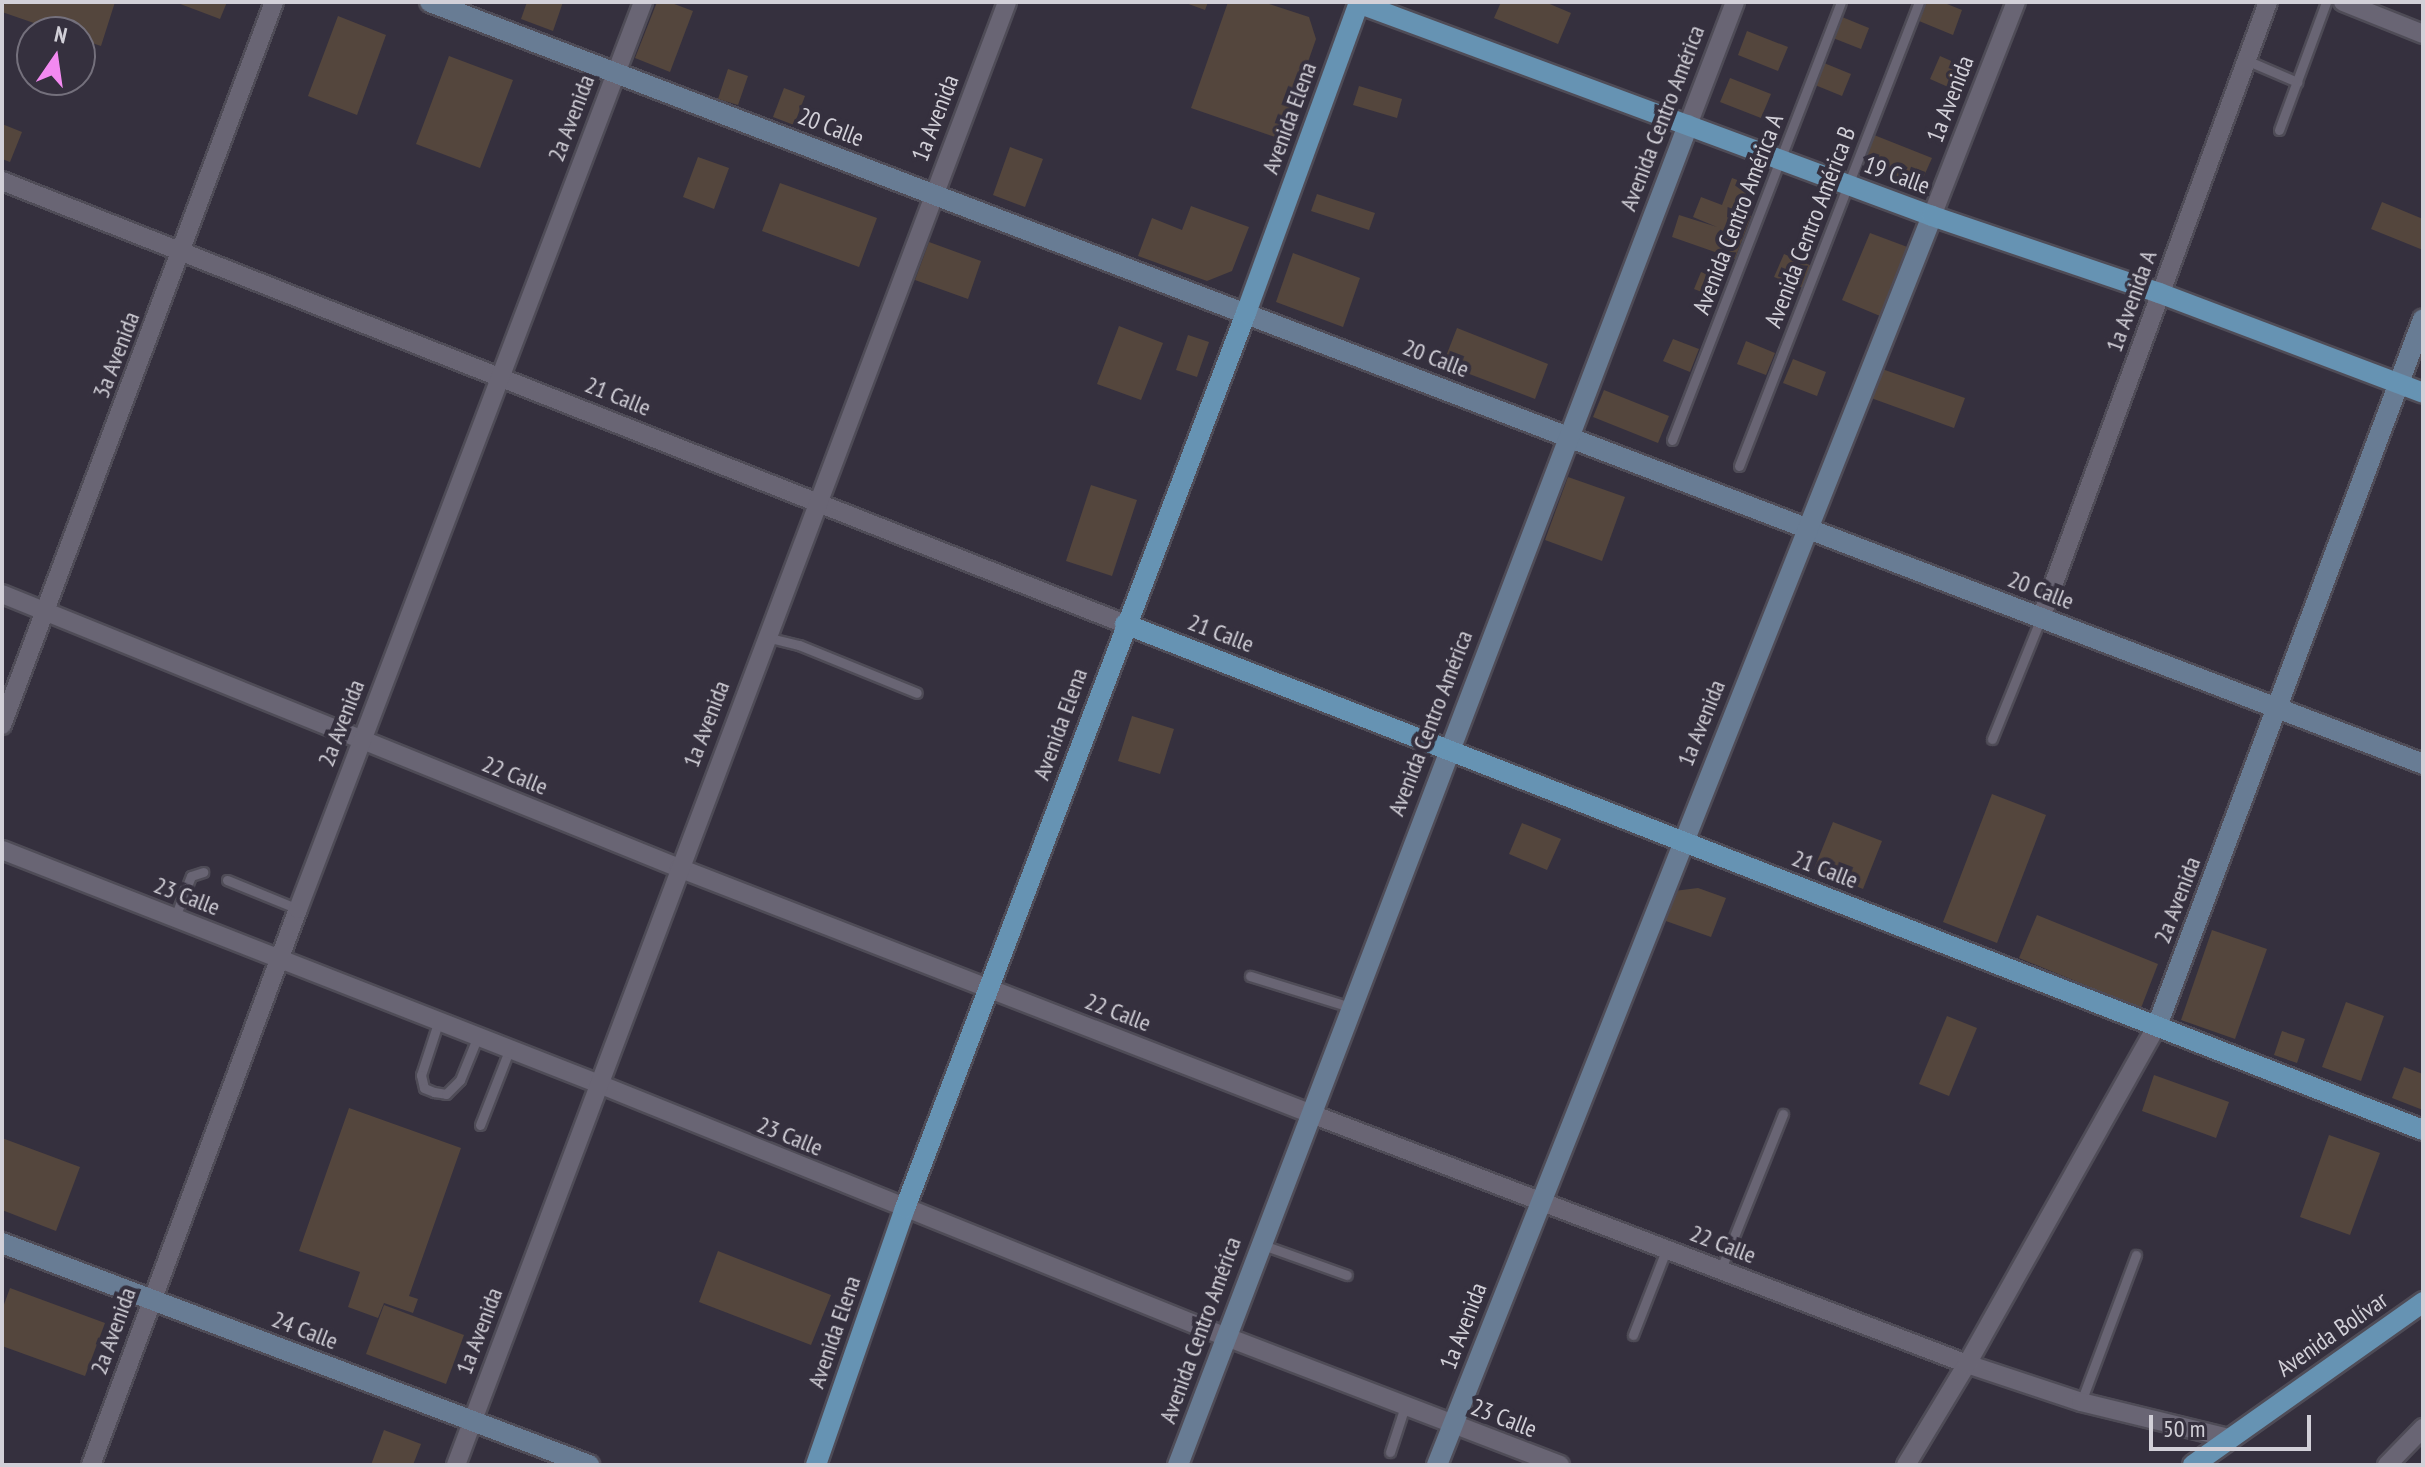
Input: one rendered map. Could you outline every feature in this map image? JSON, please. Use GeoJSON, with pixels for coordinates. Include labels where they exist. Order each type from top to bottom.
{"type":"FeatureCollection","features":[{"type":"Feature","properties":{"kind":"main road","name":"19 Calle"},"geometry":{"type":"LineString","coordinates":[[1357,2],[1932,216],[2159,293],[2423,393]]}},
{"type":"Feature","properties":{"kind":"main road","name":"Avenida Elena"},"geometry":{"type":"LineString","coordinates":[[816,1465],[905,1208],[1246,313],[1357,2]]}},
{"type":"Feature","properties":{"kind":"main road","name":"21 Calle"},"geometry":{"type":"LineString","coordinates":[[1125,624],[2423,1130]]}},
{"type":"Feature","properties":{"kind":"main road","name":"Avenida Bolívar"},"geometry":{"type":"LineString","coordinates":[[2193,1465],[2423,1302]]}},
{"type":"Feature","properties":{"kind":"street","name":"3a Avenida"},"geometry":{"type":"LineString","coordinates":[[2,725],[274,2]]}},
{"type":"Feature","properties":{"kind":"street","name":"20 Calle"},"geometry":{"type":"LineString","coordinates":[[430,2],[2423,764]]}},
{"type":"Feature","properties":{"kind":"street","name":"2a Avenida"},"geometry":{"type":"LineString","coordinates":[[91,1465],[298,909],[643,2]]}},
{"type":"Feature","properties":{"kind":"street","name":"1a Avenida"},"geometry":{"type":"LineString","coordinates":[[456,1465],[1007,2]]}},
{"type":"Feature","properties":{"kind":"street","name":"Avenida Centro América"},"geometry":{"type":"LineString","coordinates":[[1178,1465],[1224,1336],[1735,2]]}},
{"type":"Feature","properties":{"kind":"street","name":"1a Avenida"},"geometry":{"type":"LineString","coordinates":[[1437,1465],[2016,2]]}},
{"type":"Feature","properties":{"kind":"street","name":"1a Avenida A"},"geometry":{"type":"LineString","coordinates":[[2041,618],[2268,2]]}},
{"type":"Feature","properties":{"kind":"street"},"geometry":{"type":"LineString","coordinates":[[2343,2],[2423,34]]}},
{"type":"Feature","properties":{"kind":"street","name":"21 Calle"},"geometry":{"type":"LineString","coordinates":[[2,181],[1125,624]]}},
{"type":"Feature","properties":{"kind":"street","name":"2a Avenida"},"geometry":{"type":"LineString","coordinates":[[1906,1465],[1967,1364],[2157,1026],[2423,319]]}},
{"type":"Feature","properties":{"kind":"street","name":"22 Calle"},"geometry":{"type":"LineString","coordinates":[[2,594],[679,868],[1967,1364],[2081,1402],[2229,1438]]}},
{"type":"Feature","properties":{"kind":"street","name":"23 Calle"},"geometry":{"type":"LineString","coordinates":[[2,850],[510,1048],[1224,1336],[1560,1465]]}},
{"type":"Feature","properties":{"kind":"street","name":"24 Calle"},"geometry":{"type":"LineString","coordinates":[[2,1243],[589,1465]]}},
{"type":"Feature","properties":{"kind":"street"},"geometry":{"type":"LineString","coordinates":[[2387,1465],[2423,1428]]}},
{"type":"Feature","properties":{"kind":"lane","name":"Avenida Centro América A"},"geometry":{"type":"LineString","coordinates":[[1672,440],[1841,2]]}},
{"type":"Feature","properties":{"kind":"lane","name":"Avenida Centro América B"},"geometry":{"type":"LineString","coordinates":[[1739,466],[1919,2]]}},
{"type":"Feature","properties":{"kind":"lane"},"geometry":{"type":"LineString","coordinates":[[2279,130],[2326,2]]}},
{"type":"Feature","properties":{"kind":"lane"},"geometry":{"type":"LineString","coordinates":[[2246,60],[2297,82]]}},
{"type":"Feature","properties":{"kind":"lane"},"geometry":{"type":"LineString","coordinates":[[1992,739],[2041,618]]}},
{"type":"Feature","properties":{"kind":"lane"},"geometry":{"type":"LineString","coordinates":[[766,637],[799,645],[917,693]]}},
{"type":"Feature","properties":{"kind":"lane"},"geometry":{"type":"LineString","coordinates":[[175,917],[191,876],[203,872]]}},
{"type":"Feature","properties":{"kind":"lane"},"geometry":{"type":"LineString","coordinates":[[227,880],[298,909]]}},
{"type":"Feature","properties":{"kind":"lane"},"geometry":{"type":"LineString","coordinates":[[1250,976],[1350,1007]]}},
{"type":"Feature","properties":{"kind":"lane"},"geometry":{"type":"LineString","coordinates":[[439,1020],[421,1075],[424,1088],[446,1094],[460,1080],[478,1036]]}},
{"type":"Feature","properties":{"kind":"lane"},"geometry":{"type":"LineString","coordinates":[[480,1125],[510,1048]]}},
{"type":"Feature","properties":{"kind":"lane"},"geometry":{"type":"LineString","coordinates":[[1721,1269],[1783,1114]]}},
{"type":"Feature","properties":{"kind":"lane"},"geometry":{"type":"LineString","coordinates":[[1260,1243],[1347,1275]]}},
{"type":"Feature","properties":{"kind":"lane"},"geometry":{"type":"LineString","coordinates":[[1633,1335],[1667,1248]]}},
{"type":"Feature","properties":{"kind":"lane"},"geometry":{"type":"LineString","coordinates":[[2081,1402],[2136,1255]]}},
{"type":"Feature","properties":{"kind":"lane"},"geometry":{"type":"LineString","coordinates":[[1390,1452],[1405,1406]]}},
{"type":"Feature","properties":{"kind":"building"},"geometry":{"type":"Polygon","coordinates":[[[5,2],[115,2],[101,46],[96,44],[96,16],[16,17],[2,12],[5,2]]]}},
{"type":"Feature","properties":{"kind":"building"},"geometry":{"type":"Polygon","coordinates":[[[175,2],[227,2],[220,19],[175,2]]]}},
{"type":"Feature","properties":{"kind":"building"},"geometry":{"type":"Polygon","coordinates":[[[527,2],[563,2],[553,31],[521,19],[527,2]]]}},
{"type":"Feature","properties":{"kind":"building"},"geometry":{"type":"Polygon","coordinates":[[[657,2],[669,2],[693,11],[670,72],[635,58],[657,2]]]}},
{"type":"Feature","properties":{"kind":"building"},"geometry":{"type":"Polygon","coordinates":[[[1183,2],[1208,2],[1205,10],[1183,2]]]}},
{"type":"Feature","properties":{"kind":"building"},"geometry":{"type":"Polygon","coordinates":[[[1228,2],[1263,2],[1309,17],[1316,39],[1281,139],[1191,108],[1228,2]]]}},
{"type":"Feature","properties":{"kind":"building"},"geometry":{"type":"Polygon","coordinates":[[[1501,2],[1545,2],[1571,13],[1558,44],[1494,18],[1501,2]]]}},
{"type":"Feature","properties":{"kind":"building"},"geometry":{"type":"Polygon","coordinates":[[[1927,2],[1942,2],[1962,10],[1953,35],[1919,21],[1927,2]]]}},
{"type":"Feature","properties":{"kind":"building"},"geometry":{"type":"Polygon","coordinates":[[[338,16],[386,35],[357,115],[308,96],[338,16]]]}},
{"type":"Feature","properties":{"kind":"building"},"geometry":{"type":"Polygon","coordinates":[[[1842,17],[1869,28],[1861,49],[1833,38],[1842,17]]]}},
{"type":"Feature","properties":{"kind":"building"},"geometry":{"type":"Polygon","coordinates":[[[1747,31],[1788,47],[1778,71],[1738,55],[1747,31]]]}},
{"type":"Feature","properties":{"kind":"building"},"geometry":{"type":"Polygon","coordinates":[[[449,56],[513,80],[480,168],[416,144],[449,56]]]}},
{"type":"Feature","properties":{"kind":"building"},"geometry":{"type":"Polygon","coordinates":[[[1940,56],[1974,71],[1964,94],[1930,79],[1940,56]]]}},
{"type":"Feature","properties":{"kind":"building"},"geometry":{"type":"Polygon","coordinates":[[[1824,63],[1851,74],[1842,96],[1815,85],[1824,63]]]}},
{"type":"Feature","properties":{"kind":"building"},"geometry":{"type":"Polygon","coordinates":[[[728,69],[748,76],[738,105],[718,99],[728,69]]]}},
{"type":"Feature","properties":{"kind":"building"},"geometry":{"type":"Polygon","coordinates":[[[1730,78],[1771,94],[1761,118],[1720,102],[1730,78]]]}},
{"type":"Feature","properties":{"kind":"building"},"geometry":{"type":"Polygon","coordinates":[[[1359,86],[1402,99],[1397,118],[1353,105],[1359,86]]]}},
{"type":"Feature","properties":{"kind":"building"},"geometry":{"type":"Polygon","coordinates":[[[784,88],[805,96],[794,125],[773,117],[784,88]]]}},
{"type":"Feature","properties":{"kind":"building"},"geometry":{"type":"Polygon","coordinates":[[[2,124],[22,132],[10,162],[2,159],[2,124]]]}},
{"type":"Feature","properties":{"kind":"building"},"geometry":{"type":"Polygon","coordinates":[[[1874,135],[1932,158],[1920,185],[1863,162],[1874,135]]]}},
{"type":"Feature","properties":{"kind":"building"},"geometry":{"type":"Polygon","coordinates":[[[1010,147],[1043,159],[1025,207],[993,195],[1010,147]]]}},
{"type":"Feature","properties":{"kind":"building"},"geometry":{"type":"Polygon","coordinates":[[[698,157],[729,168],[714,209],[683,197],[698,157]]]}},
{"type":"Feature","properties":{"kind":"building"},"geometry":{"type":"Polygon","coordinates":[[[1732,178],[1756,187],[1746,214],[1751,216],[1735,259],[1672,237],[1679,215],[1717,227],[1693,217],[1701,197],[1722,205],[1732,178]]]}},
{"type":"Feature","properties":{"kind":"building"},"geometry":{"type":"Polygon","coordinates":[[[780,183],[877,218],[859,267],[762,231],[780,183]]]}},
{"type":"Feature","properties":{"kind":"building"},"geometry":{"type":"Polygon","coordinates":[[[1317,194],[1375,213],[1369,230],[1311,211],[1317,194]]]}},
{"type":"Feature","properties":{"kind":"building"},"geometry":{"type":"Polygon","coordinates":[[[2382,202],[2423,219],[2423,250],[2371,229],[2382,202]]]}},
{"type":"Feature","properties":{"kind":"building"},"geometry":{"type":"Polygon","coordinates":[[[1191,206],[1249,227],[1232,271],[1207,281],[1138,256],[1152,218],[1182,230],[1191,206]]]}},
{"type":"Feature","properties":{"kind":"building"},"geometry":{"type":"Polygon","coordinates":[[[1870,233],[1910,248],[1880,316],[1842,300],[1870,233]]]}},
{"type":"Feature","properties":{"kind":"building"},"geometry":{"type":"Polygon","coordinates":[[[929,242],[981,261],[968,299],[915,280],[929,242]]]}},
{"type":"Feature","properties":{"kind":"building"},"geometry":{"type":"Polygon","coordinates":[[[1293,253],[1360,278],[1343,327],[1276,302],[1293,253]]]}},
{"type":"Feature","properties":{"kind":"building"},"geometry":{"type":"Polygon","coordinates":[[[1784,254],[1812,266],[1803,288],[1774,277],[1784,254]]]}},
{"type":"Feature","properties":{"kind":"building"},"geometry":{"type":"Polygon","coordinates":[[[1701,272],[1724,281],[1717,298],[1694,289],[1701,272]]]}},
{"type":"Feature","properties":{"kind":"building"},"geometry":{"type":"Polygon","coordinates":[[[1119,326],[1163,343],[1141,400],[1097,384],[1119,326]]]}},
{"type":"Feature","properties":{"kind":"building"},"geometry":{"type":"Polygon","coordinates":[[[1457,328],[1548,364],[1535,399],[1443,364],[1457,328]]]}},
{"type":"Feature","properties":{"kind":"building"},"geometry":{"type":"Polygon","coordinates":[[[1188,335],[1209,342],[1197,377],[1176,370],[1188,335]]]}},
{"type":"Feature","properties":{"kind":"building"},"geometry":{"type":"Polygon","coordinates":[[[1673,339],[1699,349],[1690,372],[1663,361],[1673,339]]]}},
{"type":"Feature","properties":{"kind":"building"},"geometry":{"type":"Polygon","coordinates":[[[1746,341],[1775,353],[1766,375],[1737,364],[1746,341]]]}},
{"type":"Feature","properties":{"kind":"building"},"geometry":{"type":"Polygon","coordinates":[[[1793,359],[1826,372],[1817,396],[1783,383],[1793,359]]]}},
{"type":"Feature","properties":{"kind":"building"},"geometry":{"type":"Polygon","coordinates":[[[1882,369],[1965,398],[1954,428],[1871,398],[1882,369]]]}},
{"type":"Feature","properties":{"kind":"building"},"geometry":{"type":"Polygon","coordinates":[[[1604,390],[1669,416],[1658,443],[1593,417],[1604,390]]]}},
{"type":"Feature","properties":{"kind":"building"},"geometry":{"type":"Polygon","coordinates":[[[1568,477],[1625,497],[1602,561],[1545,540],[1568,477]]]}},
{"type":"Feature","properties":{"kind":"building"},"geometry":{"type":"Polygon","coordinates":[[[1091,485],[1137,500],[1112,576],[1066,561],[1091,485]]]}},
{"type":"Feature","properties":{"kind":"building"},"geometry":{"type":"Polygon","coordinates":[[[1132,716],[1174,729],[1160,774],[1118,761],[1132,716]]]}},
{"type":"Feature","properties":{"kind":"building"},"geometry":{"type":"Polygon","coordinates":[[[1992,794],[2046,815],[1997,943],[1943,922],[1992,794]]]}},
{"type":"Feature","properties":{"kind":"building"},"geometry":{"type":"Polygon","coordinates":[[[1833,822],[1882,841],[1863,889],[1814,869],[1833,822]]]}},
{"type":"Feature","properties":{"kind":"building"},"geometry":{"type":"Polygon","coordinates":[[[1522,823],[1561,839],[1547,870],[1509,854],[1522,823]]]}},
{"type":"Feature","properties":{"kind":"building"},"geometry":{"type":"Polygon","coordinates":[[[1698,888],[1726,898],[1711,937],[1663,920],[1674,891],[1698,888]]]}},
{"type":"Feature","properties":{"kind":"building"},"geometry":{"type":"Polygon","coordinates":[[[2037,915],[2158,964],[2141,1008],[2019,958],[2037,915]]]}},
{"type":"Feature","properties":{"kind":"building"},"geometry":{"type":"Polygon","coordinates":[[[2212,930],[2267,949],[2235,1039],[2181,1020],[2212,930]]]}},
{"type":"Feature","properties":{"kind":"building"},"geometry":{"type":"Polygon","coordinates":[[[2346,1002],[2384,1016],[2361,1081],[2322,1067],[2346,1002]]]}},
{"type":"Feature","properties":{"kind":"building"},"geometry":{"type":"Polygon","coordinates":[[[1947,1016],[1977,1028],[1949,1096],[1919,1084],[1947,1016]]]}},
{"type":"Feature","properties":{"kind":"building"},"geometry":{"type":"Polygon","coordinates":[[[2282,1031],[2305,1039],[2297,1063],[2274,1055],[2282,1031]]]}},
{"type":"Feature","properties":{"kind":"building"},"geometry":{"type":"Polygon","coordinates":[[[2404,1067],[2423,1074],[2423,1110],[2392,1098],[2404,1067]]]}},
{"type":"Feature","properties":{"kind":"building"},"geometry":{"type":"Polygon","coordinates":[[[2154,1075],[2229,1102],[2216,1138],[2142,1111],[2154,1075]]]}},
{"type":"Feature","properties":{"kind":"building"},"geometry":{"type":"Polygon","coordinates":[[[349,1108],[461,1148],[409,1296],[418,1299],[413,1313],[384,1303],[378,1318],[348,1307],[360,1272],[299,1251],[349,1108]]]}},
{"type":"Feature","properties":{"kind":"building"},"geometry":{"type":"Polygon","coordinates":[[[2329,1135],[2380,1153],[2350,1235],[2300,1217],[2329,1135]]]}},
{"type":"Feature","properties":{"kind":"building"},"geometry":{"type":"Polygon","coordinates":[[[2,1138],[80,1167],[56,1231],[2,1210],[2,1138]]]}},
{"type":"Feature","properties":{"kind":"building"},"geometry":{"type":"Polygon","coordinates":[[[718,1251],[831,1295],[811,1345],[699,1302],[718,1251]]]}},
{"type":"Feature","properties":{"kind":"building"},"geometry":{"type":"Polygon","coordinates":[[[10,1288],[105,1323],[85,1376],[2,1346],[2,1310],[10,1288]]]}},
{"type":"Feature","properties":{"kind":"building"},"geometry":{"type":"Polygon","coordinates":[[[384,1305],[464,1335],[446,1384],[366,1354],[384,1305]]]}},
{"type":"Feature","properties":{"kind":"building"},"geometry":{"type":"Polygon","coordinates":[[[384,1430],[421,1444],[413,1465],[371,1465],[384,1430]]]}}]}
